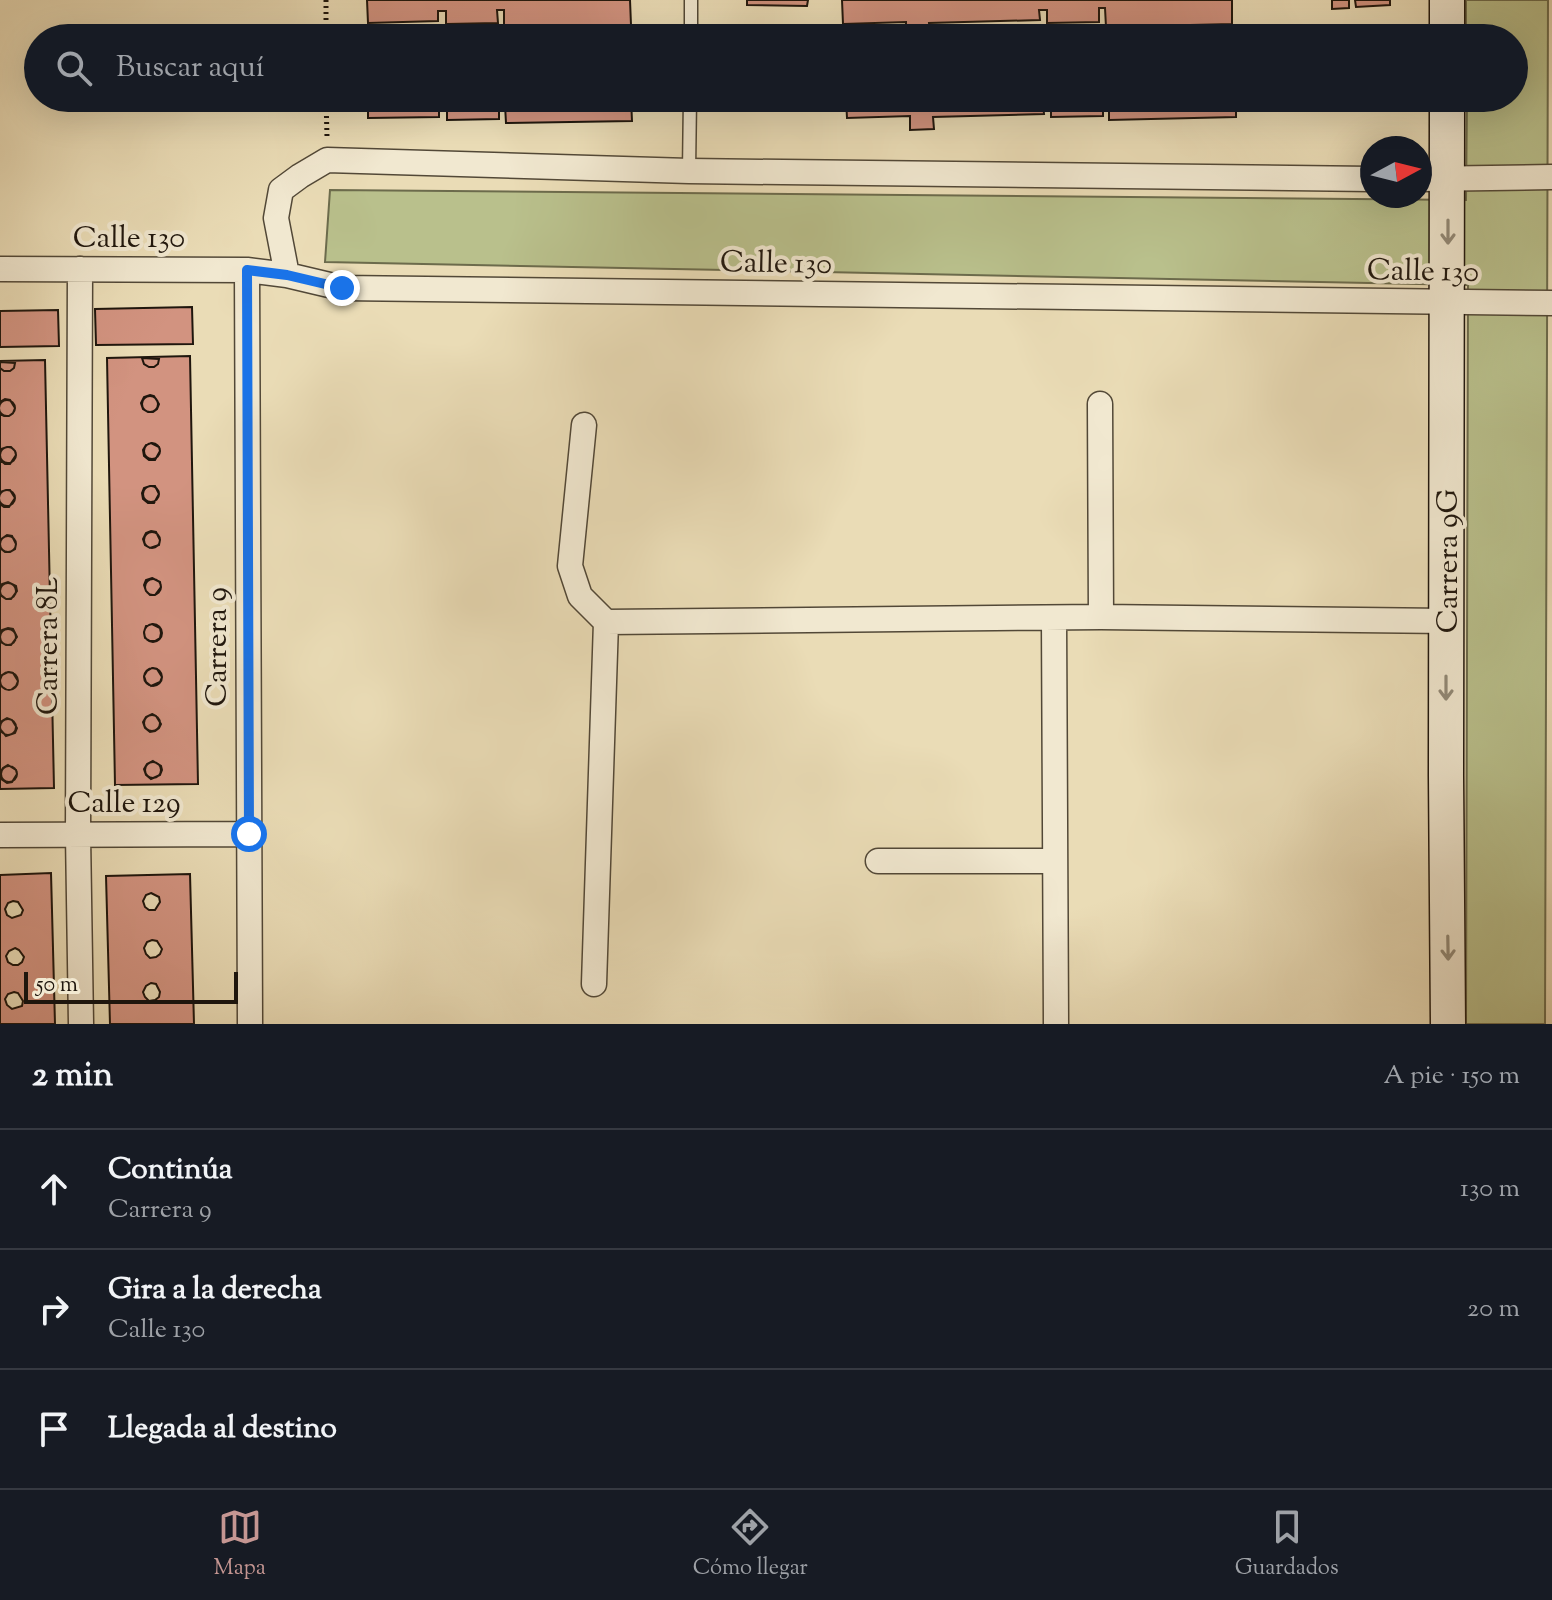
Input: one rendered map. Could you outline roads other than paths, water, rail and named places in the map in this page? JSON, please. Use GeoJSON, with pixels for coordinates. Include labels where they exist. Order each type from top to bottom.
{"type":"FeatureCollection","features":[{"type":"Feature","properties":{"kind":"street"},"geometry":{"type":"LineString","coordinates":[[1447,0],[1447,24]]}},
{"type":"Feature","properties":{"kind":"street","name":"Carrera 9G"},"geometry":{"type":"LineString","coordinates":[[1445,112],[1434,179],[1448,303],[1448,1024]]}},
{"type":"Feature","properties":{"kind":"street"},"geometry":{"type":"LineString","coordinates":[[287,275],[276,218],[281,190],[327,160],[689,171],[1360,179]]}},
{"type":"Feature","properties":{"kind":"street"},"geometry":{"type":"LineString","coordinates":[[1434,179],[1552,177]]}},
{"type":"Feature","properties":{"kind":"street","name":"Calle 130"},"geometry":{"type":"LineString","coordinates":[[0,269],[247,270],[287,275],[342,288],[1552,303]]}},
{"type":"Feature","properties":{"kind":"street","name":"Carrera 8L"},"geometry":{"type":"LineString","coordinates":[[80,269],[78,835],[81,1024]]}},
{"type":"Feature","properties":{"kind":"street","name":"Carrera 9"},"geometry":{"type":"LineString","coordinates":[[247,270],[250,1024]]}},
{"type":"Feature","properties":{"kind":"street"},"geometry":{"type":"LineString","coordinates":[[1100,404],[1101,617]]}},
{"type":"Feature","properties":{"kind":"street"},"geometry":{"type":"LineString","coordinates":[[584,425],[570,566],[580,596],[606,622],[1101,617],[1447,621]]}},
{"type":"Feature","properties":{"kind":"street"},"geometry":{"type":"LineString","coordinates":[[1054,619],[1056,1024]]}},
{"type":"Feature","properties":{"kind":"street"},"geometry":{"type":"LineString","coordinates":[[594,984],[606,622]]}},
{"type":"Feature","properties":{"kind":"street","name":"Calle 129"},"geometry":{"type":"LineString","coordinates":[[0,835],[249,834]]}},
{"type":"Feature","properties":{"kind":"street"},"geometry":{"type":"LineString","coordinates":[[878,861],[1055,861]]}},
{"type":"Feature","properties":{"kind":"lane"},"geometry":{"type":"LineString","coordinates":[[691,0],[691,24]]}},
{"type":"Feature","properties":{"kind":"lane"},"geometry":{"type":"LineString","coordinates":[[689,171],[690,112]]}}]}
